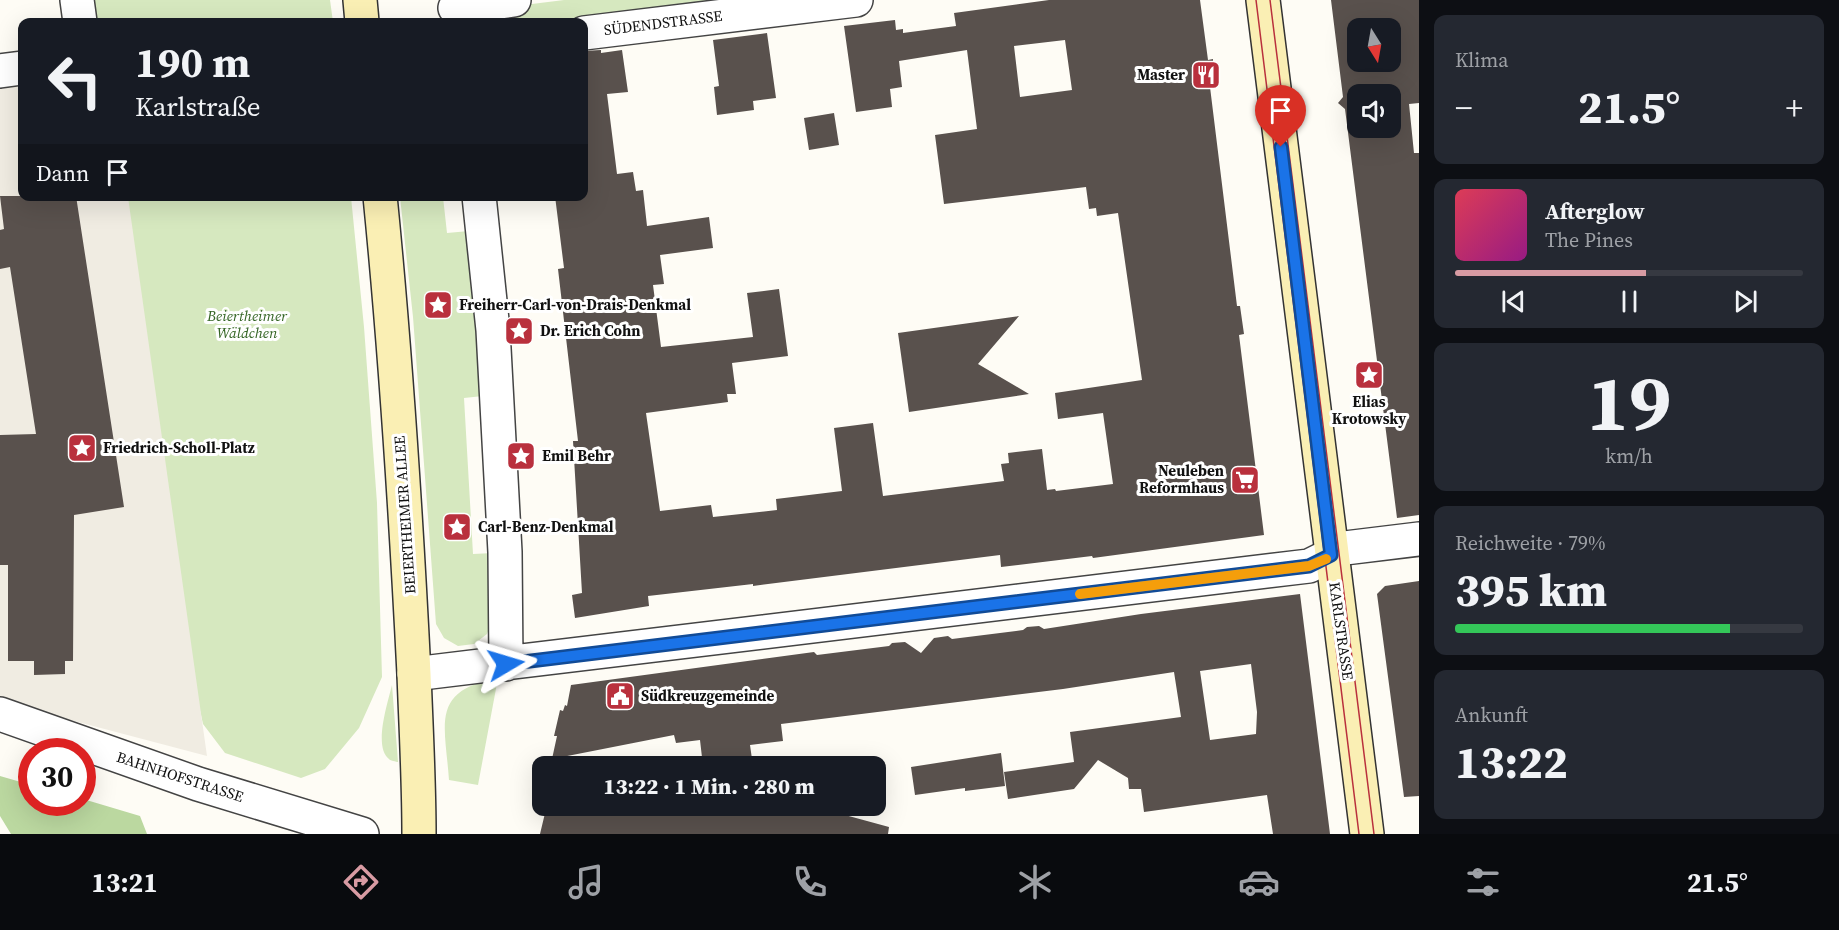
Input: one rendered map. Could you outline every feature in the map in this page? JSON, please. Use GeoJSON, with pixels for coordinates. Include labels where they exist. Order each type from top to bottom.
{"type":"FeatureCollection","features":[{"type":"Feature","properties":{"kind":"main road"},"geometry":{"type":"LineString","coordinates":[[360,0],[362,18]]}},
{"type":"Feature","properties":{"kind":"main road","name":"KARLSTRASSE"},"geometry":{"type":"LineString","coordinates":[[1263,0],[1367,834]]}},
{"type":"Feature","properties":{"kind":"main road","name":"BEIERTHEIMER ALLEE"},"geometry":{"type":"LineString","coordinates":[[380,201],[394,339],[410,576],[419,775],[419,834]]}},
{"type":"Feature","properties":{"kind":"street"},"geometry":{"type":"LineString","coordinates":[[77,0],[80,18]]}},
{"type":"Feature","properties":{"kind":"street"},"geometry":{"type":"LineString","coordinates":[[455,10],[514,0]]}},
{"type":"Feature","properties":{"kind":"street","name":"SÜDENDSTRASSE"},"geometry":{"type":"LineString","coordinates":[[588,33],[856,0]]}},
{"type":"Feature","properties":{"kind":"street"},"geometry":{"type":"LineString","coordinates":[[0,71],[18,69]]}},
{"type":"Feature","properties":{"kind":"street"},"geometry":{"type":"LineString","coordinates":[[479,201],[493,342],[505,552],[506,664]]}},
{"type":"Feature","properties":{"kind":"street"},"geometry":{"type":"LineString","coordinates":[[414,674],[1309,566],[1345,548],[1419,539]]}},
{"type":"Feature","properties":{"kind":"street","name":"BAHNHOFSTRASSE"},"geometry":{"type":"LineString","coordinates":[[0,714],[198,784],[362,834]]}},
{"type":"Feature","properties":{"kind":"green space"},"geometry":{"type":"Polygon","coordinates":[[[89,0],[330,0],[332,18],[92,18],[89,0]]]}},
{"type":"Feature","properties":{"kind":"green space"},"geometry":{"type":"Polygon","coordinates":[[[564,0],[737,0],[588,19],[486,18],[485,10],[564,0]]]}},
{"type":"Feature","properties":{"kind":"green space","name":"Beiertheimer Wäldchen"},"geometry":{"type":"Polygon","coordinates":[[[111,201],[351,201],[364,327],[377,503],[382,677],[359,728],[325,769],[301,778],[225,753],[203,724],[160,527],[111,201]]]}},
{"type":"Feature","properties":{"kind":"green space"},"geometry":{"type":"Polygon","coordinates":[[[400,201],[443,201],[447,233],[469,231],[483,396],[464,398],[473,554],[493,553],[489,629],[487,634],[474,644],[458,646],[444,638],[436,624],[413,317],[400,201]]]}},
{"type":"Feature","properties":{"kind":"green space"},"geometry":{"type":"Polygon","coordinates":[[[498,678],[478,785],[449,780],[445,742],[446,712],[461,691],[498,678]]]}},
{"type":"Feature","properties":{"kind":"green space"},"geometry":{"type":"Polygon","coordinates":[[[392,685],[398,762],[389,759],[382,745],[383,724],[392,685]]]}},
{"type":"Feature","properties":{"kind":"green space"},"geometry":{"type":"Polygon","coordinates":[[[0,776],[18,781],[18,816],[96,816],[96,803],[140,816],[147,834],[11,834],[0,816],[0,776]]]}},
{"type":"Feature","properties":{"kind":"shaded area","name":"Friedrich-Scholl-Platz"},"geometry":{"type":"Polygon","coordinates":[[[18,87],[18,201],[129,201],[207,756],[25,708],[0,699],[0,89],[18,87]]]}},
{"type":"Feature","properties":{"kind":"building"},"geometry":{"type":"Polygon","coordinates":[[[1049,0],[1200,0],[1208,60],[1215,61],[1218,86],[1210,87],[1237,306],[1240,306],[1244,334],[1239,335],[1264,535],[1093,558],[1092,556],[1001,567],[1000,555],[753,586],[753,584],[648,596],[649,606],[575,618],[572,595],[582,593],[573,441],[578,441],[558,269],[564,268],[556,201],[588,201],[588,51],[601,50],[601,53],[622,50],[628,92],[607,94],[617,174],[633,172],[636,191],[643,190],[647,226],[709,217],[713,248],[660,255],[664,284],[653,285],[661,347],[753,337],[747,293],[779,289],[788,356],[732,363],[736,394],[727,394],[728,402],[646,413],[660,511],[711,505],[713,517],[777,510],[776,499],[842,491],[834,428],[873,423],[883,496],[1004,481],[1001,464],[1009,463],[1008,453],[1042,449],[1047,490],[1055,489],[1056,491],[1113,484],[1103,413],[1058,419],[1055,393],[1142,380],[1118,213],[1097,216],[1096,208],[1089,209],[1086,187],[944,204],[935,135],[977,129],[967,50],[899,61],[902,87],[890,89],[892,107],[856,112],[844,26],[895,20],[896,30],[903,29],[903,33],[956,26],[954,13],[1049,0]],[[1065,40],[1014,46],[1020,97],[1072,90],[1065,40]]]}},
{"type":"Feature","properties":{"kind":"building"},"geometry":{"type":"Polygon","coordinates":[[[1331,0],[1419,0],[1419,103],[1409,104],[1414,153],[1419,153],[1419,515],[1397,518],[1349,138],[1401,138],[1401,84],[1347,84],[1347,125],[1345,109],[1338,103],[1343,97],[1331,0]]]}},
{"type":"Feature","properties":{"kind":"building"},"geometry":{"type":"Polygon","coordinates":[[[767,33],[776,98],[753,101],[754,110],[717,115],[714,87],[719,86],[713,40],[767,33]]]}},
{"type":"Feature","properties":{"kind":"building"},"geometry":{"type":"Polygon","coordinates":[[[834,113],[839,145],[809,150],[804,118],[834,113]]]}},
{"type":"Feature","properties":{"kind":"building"},"geometry":{"type":"Polygon","coordinates":[[[0,196],[18,196],[18,201],[77,201],[124,507],[74,515],[73,661],[65,661],[65,674],[34,675],[34,661],[8,661],[8,565],[0,565],[0,435],[36,434],[10,267],[0,269],[0,230],[4,229],[0,196]]]}},
{"type":"Feature","properties":{"kind":"building"},"geometry":{"type":"Polygon","coordinates":[[[1019,316],[978,364],[1029,394],[909,412],[898,333],[1019,316]]]}},
{"type":"Feature","properties":{"kind":"building"},"geometry":{"type":"Polygon","coordinates":[[[1419,581],[1419,796],[1404,797],[1377,594],[1385,586],[1419,581]]]}},
{"type":"Feature","properties":{"kind":"building"},"geometry":{"type":"Polygon","coordinates":[[[1300,594],[1330,834],[1273,834],[1267,795],[1144,812],[1141,789],[1129,789],[1128,778],[1098,760],[1074,789],[1008,799],[1004,772],[1074,762],[1070,732],[1181,717],[1174,672],[1063,689],[781,724],[783,741],[750,745],[752,756],[702,756],[700,740],[676,743],[674,735],[567,756],[553,756],[557,736],[554,736],[560,710],[563,711],[565,705],[567,706],[571,685],[814,652],[817,655],[889,646],[892,643],[905,642],[921,653],[934,638],[948,636],[952,639],[1039,626],[1044,629],[1300,594]],[[1251,664],[1200,671],[1210,740],[1256,734],[1257,712],[1251,664]]]}},
{"type":"Feature","properties":{"kind":"building"},"geometry":{"type":"Polygon","coordinates":[[[1001,753],[1005,786],[965,791],[965,788],[915,795],[911,767],[1001,753]]]}},
{"type":"Feature","properties":{"kind":"building"},"geometry":{"type":"Polygon","coordinates":[[[544,816],[849,816],[889,827],[888,834],[540,834],[544,816]]]}},
{"type":"Feature","properties":{"kind":"tram line"},"geometry":{"type":"LineString","coordinates":[[1256,0],[1359,834]]}},
{"type":"Feature","properties":{"kind":"tram line"},"geometry":{"type":"LineString","coordinates":[[1270,0],[1374,834]]}},
{"type":"Feature","properties":{"kind":"slow traffic"},"geometry":{"type":"LineString","coordinates":[[1080,594],[1309,566],[1326,559]]}},
{"type":"Feature","properties":{"kind":"place","name":"Master"},"geometry":{"type":"Point","coordinates":[1206,75]}},
{"type":"Feature","properties":{"kind":"place","name":"Freiherr-Carl-von-Drais-Denkmal"},"geometry":{"type":"Point","coordinates":[438,305]}},
{"type":"Feature","properties":{"kind":"place","name":"Dr. Erich Cohn"},"geometry":{"type":"Point","coordinates":[519,331]}},
{"type":"Feature","properties":{"kind":"place","name":"Elias Krotowsky"},"geometry":{"type":"Point","coordinates":[1369,375]}},
{"type":"Feature","properties":{"kind":"place","name":"Friedrich-Scholl-Platz"},"geometry":{"type":"Point","coordinates":[82,448]}},
{"type":"Feature","properties":{"kind":"place","name":"Emil Behr"},"geometry":{"type":"Point","coordinates":[521,456]}},
{"type":"Feature","properties":{"kind":"place","name":"Neuleben Reformhaus"},"geometry":{"type":"Point","coordinates":[1245,480]}},
{"type":"Feature","properties":{"kind":"place","name":"Carl-Benz-Denkmal"},"geometry":{"type":"Point","coordinates":[457,527]}},
{"type":"Feature","properties":{"kind":"place","name":"Südkreuzgemeinde"},"geometry":{"type":"Point","coordinates":[620,696]}},
{"type":"Feature","properties":{"kind":"route"},"geometry":{"type":"LineString","coordinates":[[506,664],[1309,566],[1331,555],[1281,147]]}}]}
